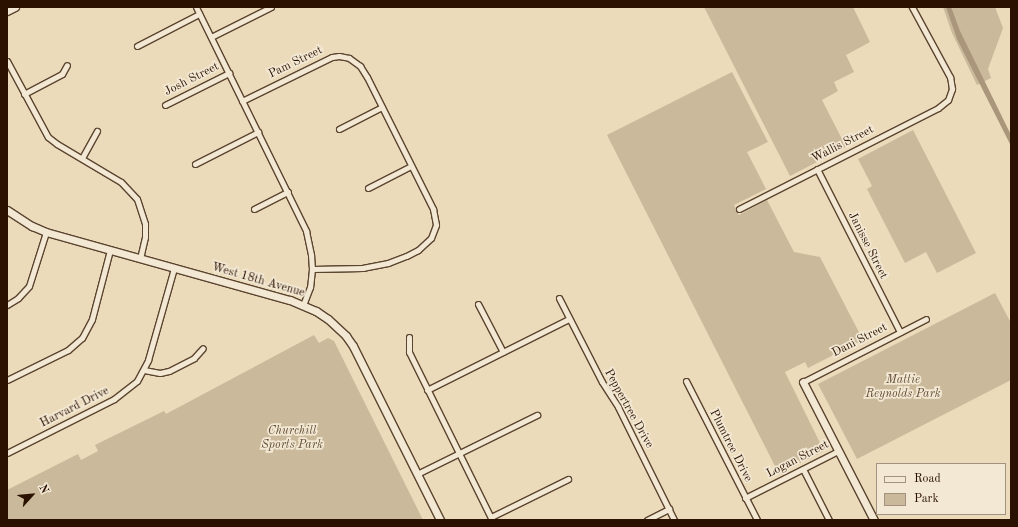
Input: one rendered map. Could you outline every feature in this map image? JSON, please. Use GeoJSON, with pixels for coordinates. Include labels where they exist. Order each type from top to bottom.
{"type":"FeatureCollection","features":[{"type":"Feature","properties":{"kind":"street"},"geometry":{"type":"LineString","coordinates":[[7,11],[15,7]]}},
{"type":"Feature","properties":{"kind":"street","name":"Josh Street"},"geometry":{"type":"LineString","coordinates":[[196,7],[306,231],[312,269],[310,287],[303,305]]}},
{"type":"Feature","properties":{"kind":"street"},"geometry":{"type":"LineString","coordinates":[[211,37],[271,7]]}},
{"type":"Feature","properties":{"kind":"street","name":"Wallis Street"},"geometry":{"type":"LineString","coordinates":[[739,209],[944,104],[951,94],[952,83],[912,7]]}},
{"type":"Feature","properties":{"kind":"street"},"geometry":{"type":"LineString","coordinates":[[137,46],[199,14]]}},
{"type":"Feature","properties":{"kind":"street","name":"Pam Street"},"geometry":{"type":"LineString","coordinates":[[242,101],[328,58],[339,56],[349,58],[360,66],[433,209],[436,220],[434,231],[425,244],[406,256],[380,265],[355,268],[312,269]]}},
{"type":"Feature","properties":{"kind":"street"},"geometry":{"type":"LineString","coordinates":[[7,61],[48,136],[57,144],[121,182],[137,199],[145,224],[145,237],[140,258]]}},
{"type":"Feature","properties":{"kind":"street"},"geometry":{"type":"LineString","coordinates":[[24,94],[62,74],[67,65]]}},
{"type":"Feature","properties":{"kind":"street","name":"Josh Street"},"geometry":{"type":"LineString","coordinates":[[165,105],[229,73]]}},
{"type":"Feature","properties":{"kind":"street"},"geometry":{"type":"LineString","coordinates":[[339,129],[382,107]]}},
{"type":"Feature","properties":{"kind":"street"},"geometry":{"type":"LineString","coordinates":[[82,158],[97,131]]}},
{"type":"Feature","properties":{"kind":"street"},"geometry":{"type":"LineString","coordinates":[[195,164],[258,132]]}},
{"type":"Feature","properties":{"kind":"street"},"geometry":{"type":"LineString","coordinates":[[368,188],[411,166]]}},
{"type":"Feature","properties":{"kind":"street","name":"Janisse Street"},"geometry":{"type":"LineString","coordinates":[[817,169],[900,332]]}},
{"type":"Feature","properties":{"kind":"street"},"geometry":{"type":"LineString","coordinates":[[254,209],[288,192]]}},
{"type":"Feature","properties":{"kind":"street","name":"West 18th Avenue"},"geometry":{"type":"LineString","coordinates":[[7,210],[32,226],[46,232],[303,305],[316,311],[335,325],[353,346],[440,520]]}},
{"type":"Feature","properties":{"kind":"street"},"geometry":{"type":"LineString","coordinates":[[7,305],[18,298],[29,286],[46,232]]}},
{"type":"Feature","properties":{"kind":"street"},"geometry":{"type":"LineString","coordinates":[[7,380],[68,350],[82,338],[92,319],[110,250]]}},
{"type":"Feature","properties":{"kind":"street","name":"Harvard Drive"},"geometry":{"type":"LineString","coordinates":[[7,454],[120,396],[133,385],[144,370],[174,268]]}},
{"type":"Feature","properties":{"kind":"street","name":"Peppertree Drive"},"geometry":{"type":"LineString","coordinates":[[559,298],[604,387],[618,407],[674,520]]}},
{"type":"Feature","properties":{"kind":"street"},"geometry":{"type":"LineString","coordinates":[[478,304],[503,352]]}},
{"type":"Feature","properties":{"kind":"street"},"geometry":{"type":"LineString","coordinates":[[427,390],[569,319]]}},
{"type":"Feature","properties":{"kind":"street","name":"Dani Street"},"geometry":{"type":"LineString","coordinates":[[803,382],[926,319]]}},
{"type":"Feature","properties":{"kind":"street"},"geometry":{"type":"LineString","coordinates":[[409,337],[409,352],[492,519],[568,479]]}},
{"type":"Feature","properties":{"kind":"street"},"geometry":{"type":"LineString","coordinates":[[144,370],[160,373],[169,371],[194,358],[203,348]]}},
{"type":"Feature","properties":{"kind":"street","name":"Plumtree Drive"},"geometry":{"type":"LineString","coordinates":[[686,381],[757,520]]}},
{"type":"Feature","properties":{"kind":"street"},"geometry":{"type":"LineString","coordinates":[[803,382],[874,520]]}},
{"type":"Feature","properties":{"kind":"street"},"geometry":{"type":"LineString","coordinates":[[417,474],[537,415]]}},
{"type":"Feature","properties":{"kind":"street","name":"Logan Street"},"geometry":{"type":"LineString","coordinates":[[746,498],[838,451]]}},
{"type":"Feature","properties":{"kind":"street"},"geometry":{"type":"LineString","coordinates":[[803,469],[829,520]]}},
{"type":"Feature","properties":{"kind":"street"},"geometry":{"type":"LineString","coordinates":[[647,520],[669,509]]}},
{"type":"Feature","properties":{"kind":"green space"},"geometry":{"type":"Polygon","coordinates":[[[704,7],[853,7],[870,42],[846,55],[854,72],[834,82],[838,91],[822,100],[846,147],[790,176],[704,7]]]}},
{"type":"Feature","properties":{"kind":"green space"},"geometry":{"type":"Polygon","coordinates":[[[943,7],[995,7],[1003,28],[988,69],[991,78],[977,85],[952,33],[943,7]]]}},
{"type":"Feature","properties":{"kind":"green space"},"geometry":{"type":"Polygon","coordinates":[[[732,72],[768,142],[747,152],[766,189],[734,205],[739,215],[767,200],[794,252],[820,257],[863,340],[808,368],[805,362],[785,372],[824,451],[779,474],[607,135],[732,72]]]}},
{"type":"Feature","properties":{"kind":"green space"},"geometry":{"type":"Polygon","coordinates":[[[913,130],[976,253],[937,273],[926,252],[905,263],[867,189],[872,186],[858,159],[913,130]]]}},
{"type":"Feature","properties":{"kind":"green space","name":"Mattie Reynolds Park"},"geometry":{"type":"Polygon","coordinates":[[[995,293],[1011,323],[1011,380],[857,459],[818,384],[995,293]]]}},
{"type":"Feature","properties":{"kind":"green space","name":"Churchill Sports Park"},"geometry":{"type":"Polygon","coordinates":[[[314,335],[319,343],[328,338],[334,341],[423,520],[7,520],[7,490],[78,454],[81,460],[98,451],[95,445],[164,411],[166,414],[314,335]]]}},
{"type":"Feature","properties":{"kind":"shaded area"},"geometry":{"type":"Polygon","coordinates":[[[946,7],[951,7],[960,31],[1011,135],[1011,146],[957,39],[946,7]]]}}]}
